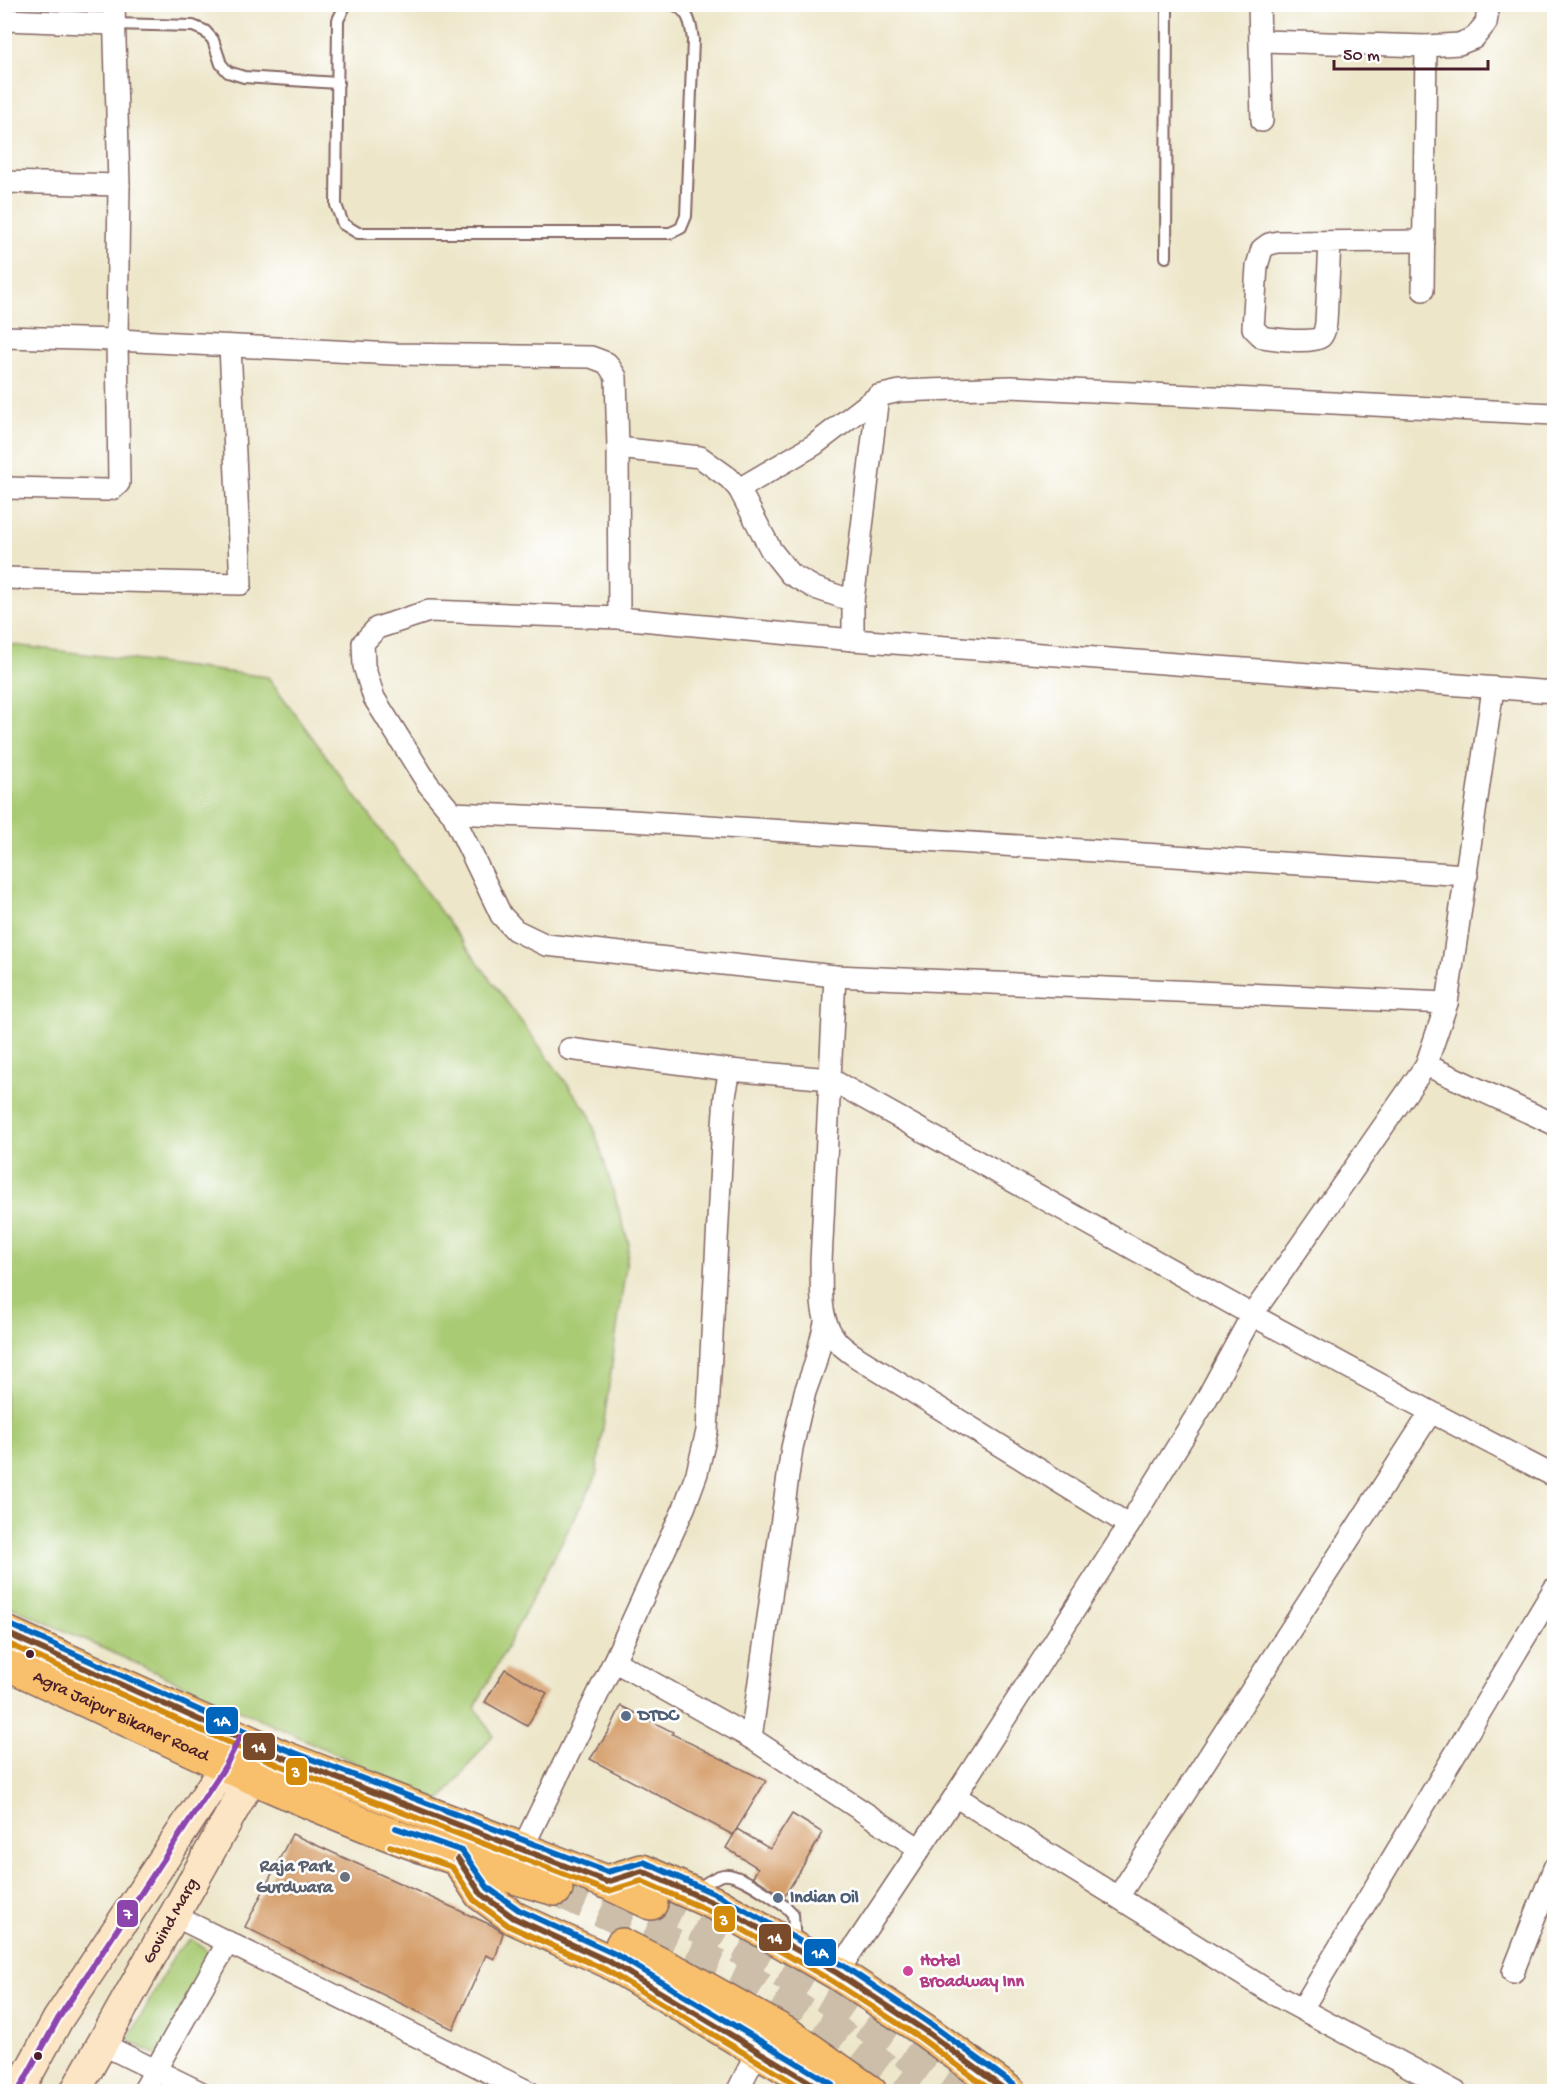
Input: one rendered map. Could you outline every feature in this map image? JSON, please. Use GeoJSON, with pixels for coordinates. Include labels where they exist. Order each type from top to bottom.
{"type":"FeatureCollection","features":[{"type":"Feature","properties":{"kind":"highway"},"geometry":{"type":"LineString","coordinates":[[4,1632],[246,1758],[514,1862],[608,1882],[651,1902]]}},
{"type":"Feature","properties":{"kind":"highway","name":"Agra Jaipur Bikaner Road"},"geometry":{"type":"LineString","coordinates":[[4,1662],[246,1758],[380,1832],[458,1859],[514,1862]]}},
{"type":"Feature","properties":{"kind":"highway"},"geometry":{"type":"LineString","coordinates":[[458,1859],[481,1894],[514,1918],[610,1962],[827,2091]]}},
{"type":"Feature","properties":{"kind":"highway"},"geometry":{"type":"LineString","coordinates":[[514,1862],[556,1889]]}},
{"type":"Feature","properties":{"kind":"highway"},"geometry":{"type":"LineString","coordinates":[[514,1862],[522,1894],[678,1973],[790,2036],[870,2091]]}},
{"type":"Feature","properties":{"kind":"highway"},"geometry":{"type":"LineString","coordinates":[[608,1882],[642,1871],[757,1926],[837,1973],[924,2030],[1009,2091]]}},
{"type":"Feature","properties":{"kind":"street"},"geometry":{"type":"LineString","coordinates":[[1259,4],[1262,121]]}},
{"type":"Feature","properties":{"kind":"street"},"geometry":{"type":"LineString","coordinates":[[1260,41],[1426,46],[1459,44],[1474,38],[1486,23],[1489,4]]}},
{"type":"Feature","properties":{"kind":"street"},"geometry":{"type":"LineString","coordinates":[[4,20],[114,14],[119,185],[117,340],[119,483],[114,488],[106,490],[4,488]]}},
{"type":"Feature","properties":{"kind":"street"},"geometry":{"type":"LineString","coordinates":[[1423,290],[1426,46]]}},
{"type":"Feature","properties":{"kind":"street"},"geometry":{"type":"LineString","coordinates":[[4,182],[119,185]]}},
{"type":"Feature","properties":{"kind":"street"},"geometry":{"type":"LineString","coordinates":[[1330,242],[1324,333],[1319,339],[1311,340],[1262,337],[1253,328],[1257,266],[1262,249],[1269,244],[1278,242],[1330,242],[1424,242]]}},
{"type":"Feature","properties":{"kind":"street"},"geometry":{"type":"LineString","coordinates":[[4,337],[117,340],[394,354],[591,357],[607,363],[616,377],[618,618]]}},
{"type":"Feature","properties":{"kind":"street"},"geometry":{"type":"LineString","coordinates":[[4,578],[241,584],[230,345]]}},
{"type":"Feature","properties":{"kind":"street"},"geometry":{"type":"LineString","coordinates":[[739,489],[814,445],[878,396],[900,391],[1011,387],[1554,414]]}},
{"type":"Feature","properties":{"kind":"street"},"geometry":{"type":"LineString","coordinates":[[853,640],[854,601],[878,396]]}},
{"type":"Feature","properties":{"kind":"street"},"geometry":{"type":"LineString","coordinates":[[618,448],[700,457],[729,478],[739,489],[771,550],[790,574],[815,588],[854,601]]}},
{"type":"Feature","properties":{"kind":"street"},"geometry":{"type":"LineString","coordinates":[[1447,1003],[835,976],[546,945],[515,930],[501,915],[452,813],[428,784],[374,698],[364,666],[363,643],[377,628],[429,611],[618,618],[853,640],[1554,693]]}},
{"type":"Feature","properties":{"kind":"street"},"geometry":{"type":"LineString","coordinates":[[837,1973],[955,1796],[1129,1526],[1206,1400],[1252,1316],[1426,1065],[1447,1003],[1493,688]]}},
{"type":"Feature","properties":{"kind":"street"},"geometry":{"type":"LineString","coordinates":[[452,813],[617,820],[1467,874]]}},
{"type":"Feature","properties":{"kind":"street"},"geometry":{"type":"LineString","coordinates":[[751,1738],[792,1448],[825,1323],[821,1262],[835,976]]}},
{"type":"Feature","properties":{"kind":"street"},"geometry":{"type":"LineString","coordinates":[[569,1049],[730,1070],[830,1079],[1252,1316],[1554,1476]]}},
{"type":"Feature","properties":{"kind":"street"},"geometry":{"type":"LineString","coordinates":[[1426,1065],[1554,1124]]}},
{"type":"Feature","properties":{"kind":"street"},"geometry":{"type":"LineString","coordinates":[[514,1862],[614,1660],[684,1508],[697,1473],[707,1431],[723,1125],[730,1070]]}},
{"type":"Feature","properties":{"kind":"street"},"geometry":{"type":"LineString","coordinates":[[825,1323],[836,1341],[858,1358],[1129,1526]]}},
{"type":"Feature","properties":{"kind":"street"},"geometry":{"type":"LineString","coordinates":[[1118,1897],[1431,1412]]}},
{"type":"Feature","properties":{"kind":"street"},"geometry":{"type":"LineString","coordinates":[[1302,2009],[1554,1589]]}},
{"type":"Feature","properties":{"kind":"street"},"geometry":{"type":"LineString","coordinates":[[614,1660],[751,1738],[920,1849]]}},
{"type":"Feature","properties":{"kind":"street","name":"Govind Marg"},"geometry":{"type":"LineString","coordinates":[[75,2091],[216,1839],[246,1758]]}},
{"type":"Feature","properties":{"kind":"street","name":"Govind Marg"},"geometry":{"type":"LineString","coordinates":[[18,2091],[58,2019],[246,1758]]}},
{"type":"Feature","properties":{"kind":"street"},"geometry":{"type":"LineString","coordinates":[[955,1796],[1275,1995],[1456,2091]]}},
{"type":"Feature","properties":{"kind":"street"},"geometry":{"type":"LineString","coordinates":[[1513,1972],[1554,1868]]}},
{"type":"Feature","properties":{"kind":"street"},"geometry":{"type":"LineString","coordinates":[[173,1915],[529,2091]]}},
{"type":"Feature","properties":{"kind":"street"},"geometry":{"type":"LineString","coordinates":[[142,2091],[228,1942]]}},
{"type":"Feature","properties":{"kind":"street"},"geometry":{"type":"LineString","coordinates":[[102,2044],[200,2091]]}},
{"type":"Feature","properties":{"kind":"street"},"geometry":{"type":"LineString","coordinates":[[737,2091],[758,2050]]}},
{"type":"Feature","properties":{"kind":"lane"},"geometry":{"type":"LineString","coordinates":[[346,4],[338,20],[336,205],[343,224],[358,232],[670,233],[681,228],[686,216],[693,40],[691,21],[681,7],[672,4]]}},
{"type":"Feature","properties":{"kind":"lane"},"geometry":{"type":"LineString","coordinates":[[1166,257],[1167,4]]}},
{"type":"Feature","properties":{"kind":"lane"},"geometry":{"type":"LineString","coordinates":[[114,14],[193,26],[205,31],[213,40],[221,64],[228,72],[244,77],[338,83]]}},
{"type":"Feature","properties":{"kind":"green space"},"geometry":{"type":"Polygon","coordinates":[[[5,644],[268,677],[590,1115],[629,1244],[596,1477],[475,1707],[493,1735],[440,1801],[5,1604],[5,644]]]}},
{"type":"Feature","properties":{"kind":"green space"},"geometry":{"type":"Polygon","coordinates":[[[191,1939],[210,1952],[159,2057],[128,2040],[176,1952],[191,1939]]]}},
{"type":"Feature","properties":{"kind":"building"},"geometry":{"type":"Polygon","coordinates":[[[505,1669],[547,1693],[527,1726],[485,1702],[505,1669]]]}},
{"type":"Feature","properties":{"kind":"building"},"geometry":{"type":"Polygon","coordinates":[[[621,1706],[766,1781],[733,1835],[590,1759],[608,1733],[621,1706]]]}},
{"type":"Feature","properties":{"kind":"building"},"geometry":{"type":"Polygon","coordinates":[[[792,1814],[823,1833],[784,1897],[753,1877],[758,1868],[726,1848],[737,1829],[770,1849],[792,1814]]]}},
{"type":"Feature","properties":{"kind":"building"},"geometry":{"type":"Polygon","coordinates":[[[292,1834],[491,1925],[503,1933],[495,1959],[486,1955],[453,2029],[245,1927],[292,1834]]]}},
{"type":"Feature","properties":{"kind":"tunnel"},"geometry":{"type":"LineString","coordinates":[[556,1889],[745,1978],[837,2033],[915,2092]]}},
{"type":"Feature","properties":{"kind":"tunnel"},"geometry":{"type":"LineString","coordinates":[[651,1903],[713,1933],[835,2002],[962,2092]]}},
{"type":"Feature","properties":{"kind":"transit line","name":"1A"},"geometry":{"type":"LineString","coordinates":[[8,1624],[285,1749],[607,1872],[644,1862],[722,1897],[842,1965],[929,2023],[1014,2085]]}},
{"type":"Feature","properties":{"kind":"transit line","name":"14"},"geometry":{"type":"LineString","coordinates":[[4,1632],[282,1757],[607,1882],[642,1871],[718,1905],[837,1973],[924,2030],[1008,2092]]}},
{"type":"Feature","properties":{"kind":"transit line","name":"3"},"geometry":{"type":"LineString","coordinates":[[4,1642],[279,1765],[604,1890],[609,1891],[641,1881],[714,1913],[832,1981],[919,2037],[993,2092]]}},
{"type":"Feature","properties":{"kind":"transit line","name":"7"},"geometry":{"type":"LineString","coordinates":[[18,2092],[58,2019],[226,1765],[240,1737]]}},
{"type":"Feature","properties":{"kind":"transit line","name":"1A"},"geometry":{"type":"LineString","coordinates":[[396,1828],[462,1851],[488,1888],[519,1910],[615,1954],[832,2084]]}},
{"type":"Feature","properties":{"kind":"transit line","name":"3"},"geometry":{"type":"LineString","coordinates":[[390,1846],[452,1867],[474,1900],[509,1926],[606,1970],[809,2092]]}},
{"type":"Feature","properties":{"kind":"transit line","name":"14"},"geometry":{"type":"LineString","coordinates":[[458,1859],[481,1894],[514,1918],[610,1962],[826,2092]]}},
{"type":"Feature","properties":{"kind":"place","name":"DTDC"},"geometry":{"type":"Point","coordinates":[626,1716]}},
{"type":"Feature","properties":{"kind":"place","name":"Raja Park Gurdwara"},"geometry":{"type":"Point","coordinates":[345,1877]}},
{"type":"Feature","properties":{"kind":"place","name":"Indian Oil"},"geometry":{"type":"Point","coordinates":[778,1898]}},
{"type":"Feature","properties":{"kind":"place","name":"Hotel Broadway Inn"},"geometry":{"type":"Point","coordinates":[908,1971]}}]}
